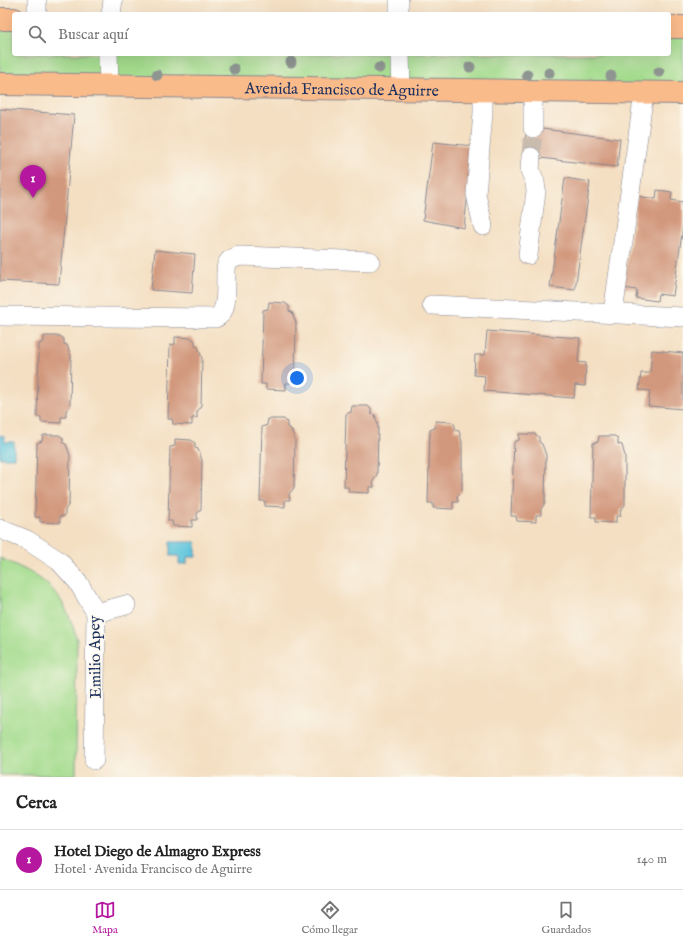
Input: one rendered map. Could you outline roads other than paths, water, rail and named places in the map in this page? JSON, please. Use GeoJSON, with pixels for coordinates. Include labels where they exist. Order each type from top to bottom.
{"type":"FeatureCollection","features":[{"type":"Feature","properties":{"kind":"main road"},"geometry":{"type":"LineString","coordinates":[[0,19],[12,19]]}},
{"type":"Feature","properties":{"kind":"main road"},"geometry":{"type":"LineString","coordinates":[[671,27],[683,27]]}},
{"type":"Feature","properties":{"kind":"main road","name":"Avenida Francisco de Aguirre"},"geometry":{"type":"LineString","coordinates":[[0,84],[109,84],[401,90],[683,93]]}},
{"type":"Feature","properties":{"kind":"street"},"geometry":{"type":"LineString","coordinates":[[37,0],[37,12]]}},
{"type":"Feature","properties":{"kind":"street"},"geometry":{"type":"LineString","coordinates":[[111,12],[113,0]]}},
{"type":"Feature","properties":{"kind":"street"},"geometry":{"type":"LineString","coordinates":[[399,0],[399,12]]}},
{"type":"Feature","properties":{"kind":"street"},"geometry":{"type":"LineString","coordinates":[[108,56],[109,84]]}},
{"type":"Feature","properties":{"kind":"street"},"geometry":{"type":"LineString","coordinates":[[400,56],[401,90]]}},
{"type":"Feature","properties":{"kind":"street"},"geometry":{"type":"LineString","coordinates":[[483,91],[483,113],[476,194],[483,226]]}},
{"type":"Feature","properties":{"kind":"street"},"geometry":{"type":"LineString","coordinates":[[533,92],[533,128]]}},
{"type":"Feature","properties":{"kind":"street"},"geometry":{"type":"LineString","coordinates":[[613,313],[644,93]]}},
{"type":"Feature","properties":{"kind":"street"},"geometry":{"type":"LineString","coordinates":[[528,255],[536,191],[535,182],[530,170],[531,157]]}},
{"type":"Feature","properties":{"kind":"street"},"geometry":{"type":"LineString","coordinates":[[0,316],[215,318],[224,310],[226,269],[234,257],[244,255],[370,261]]}},
{"type":"Feature","properties":{"kind":"street"},"geometry":{"type":"LineString","coordinates":[[432,304],[683,317]]}},
{"type":"Feature","properties":{"kind":"street","name":"Emilio Apey"},"geometry":{"type":"LineString","coordinates":[[0,529],[27,540],[59,561],[78,582],[96,613],[94,760]]}},
{"type":"Feature","properties":{"kind":"street"},"geometry":{"type":"LineString","coordinates":[[96,613],[126,605]]}},
{"type":"Feature","properties":{"kind":"water"},"geometry":{"type":"Polygon","coordinates":[[[0,435],[4,436],[5,442],[14,442],[14,458],[0,458],[0,435]]]}},
{"type":"Feature","properties":{"kind":"water"},"geometry":{"type":"Polygon","coordinates":[[[170,542],[196,542],[196,557],[187,557],[187,564],[179,564],[179,556],[170,556],[170,542]]]}},
{"type":"Feature","properties":{"kind":"tunnel"},"geometry":{"type":"LineString","coordinates":[[531,157],[533,128]]}},
{"type":"Feature","properties":{"kind":"place","name":"Hotel Diego de Almagro Express"},"geometry":{"type":"Point","coordinates":[33,198]}}]}
